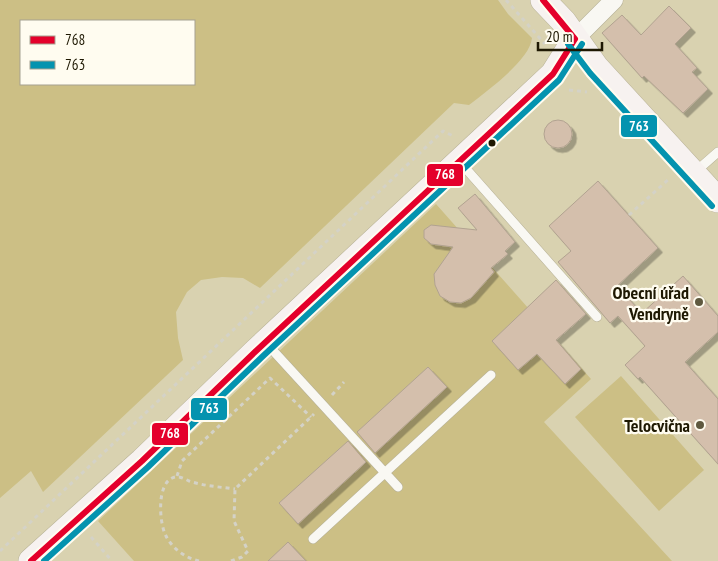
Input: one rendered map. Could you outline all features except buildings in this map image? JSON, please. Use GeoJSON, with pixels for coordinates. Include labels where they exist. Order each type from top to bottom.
{"type":"FeatureCollection","features":[{"type":"Feature","properties":{"kind":"street"},"geometry":{"type":"LineString","coordinates":[[543,0],[684,173],[718,200]]}},
{"type":"Feature","properties":{"kind":"street"},"geometry":{"type":"LineString","coordinates":[[31,561],[142,461],[265,342],[553,74],[575,39],[614,0]]}},
{"type":"Feature","properties":{"kind":"lane"},"geometry":{"type":"LineString","coordinates":[[684,173],[718,152]]}},
{"type":"Feature","properties":{"kind":"lane"},"geometry":{"type":"LineString","coordinates":[[465,157],[597,317]]}},
{"type":"Feature","properties":{"kind":"lane"},"geometry":{"type":"LineString","coordinates":[[265,342],[398,487]]}},
{"type":"Feature","properties":{"kind":"lane"},"geometry":{"type":"LineString","coordinates":[[313,539],[491,375]]}},
{"type":"Feature","properties":{"kind":"path"},"geometry":{"type":"LineString","coordinates":[[506,0],[545,43],[546,53],[542,64],[553,74]]}},
{"type":"Feature","properties":{"kind":"path"},"geometry":{"type":"LineString","coordinates":[[0,551],[443,131],[461,140],[465,157]]}},
{"type":"Feature","properties":{"kind":"path"},"geometry":{"type":"LineString","coordinates":[[629,215],[684,173]]}},
{"type":"Feature","properties":{"kind":"path"},"geometry":{"type":"LineString","coordinates":[[177,476],[182,461],[270,378],[311,417]]}},
{"type":"Feature","properties":{"kind":"path"},"geometry":{"type":"LineString","coordinates":[[231,561],[242,557],[248,551],[234,521],[235,489],[311,417],[344,382]]}},
{"type":"Feature","properties":{"kind":"path"},"geometry":{"type":"LineString","coordinates":[[199,561],[191,559],[171,545],[162,525],[162,494],[170,479],[177,476],[202,484],[235,489]]}},
{"type":"Feature","properties":{"kind":"path"},"geometry":{"type":"LineString","coordinates":[[76,519],[112,561]]}},
{"type":"Feature","properties":{"kind":"shaded area"},"geometry":{"type":"Polygon","coordinates":[[[0,0],[498,0],[508,14],[532,38],[524,56],[516,65],[469,105],[454,103],[260,288],[243,278],[222,277],[201,280],[187,292],[176,312],[178,338],[183,360],[43,492],[31,471],[0,498],[0,0]]]}},
{"type":"Feature","properties":{"kind":"shaded area"},"geometry":{"type":"Polygon","coordinates":[[[436,204],[591,379],[544,422],[672,561],[134,561],[98,521],[436,204]]]}},
{"type":"Feature","properties":{"kind":"shaded area"},"geometry":{"type":"Polygon","coordinates":[[[621,376],[704,470],[659,511],[575,417],[621,376]]]}},
{"type":"Feature","properties":{"kind":"transit line","name":"768"},"geometry":{"type":"LineString","coordinates":[[543,0],[575,39]]}},
{"type":"Feature","properties":{"kind":"transit line","name":"768"},"geometry":{"type":"LineString","coordinates":[[31,561],[142,461],[256,351],[553,74],[575,39]]}},
{"type":"Feature","properties":{"kind":"transit line","name":"763"},"geometry":{"type":"LineString","coordinates":[[568,44],[590,73],[712,206]]}},
{"type":"Feature","properties":{"kind":"transit line","name":"763"},"geometry":{"type":"LineString","coordinates":[[44,561],[148,467],[262,357],[559,80],[582,44]]}},
{"type":"Feature","properties":{"kind":"place","name":"Obecní úřad Vendryně"},"geometry":{"type":"Point","coordinates":[699,302]}},
{"type":"Feature","properties":{"kind":"place","name":"Telocvična"},"geometry":{"type":"Point","coordinates":[700,425]}}]}
